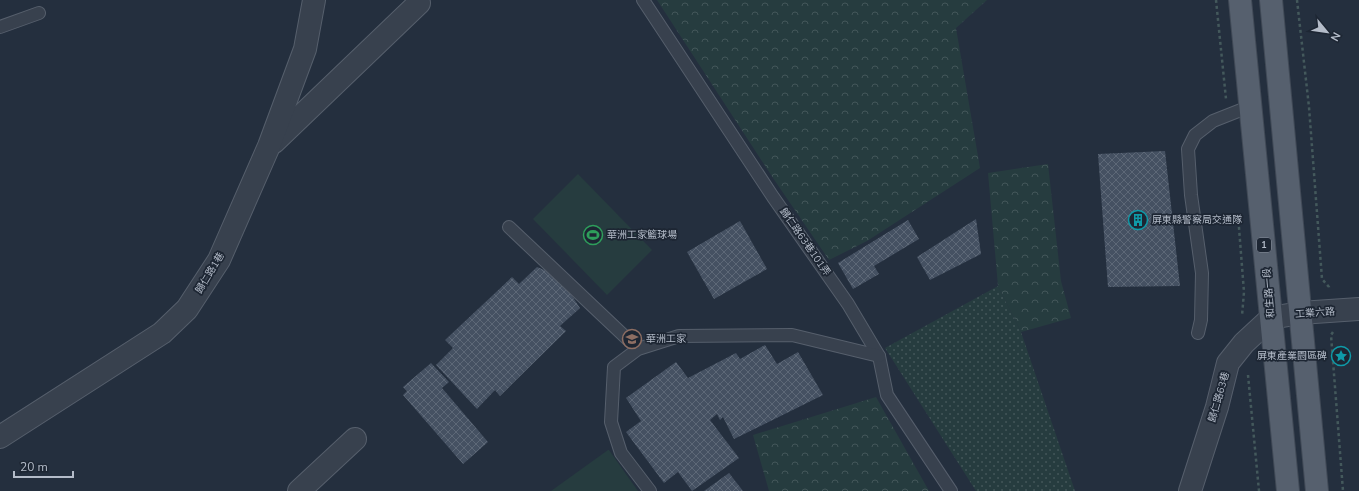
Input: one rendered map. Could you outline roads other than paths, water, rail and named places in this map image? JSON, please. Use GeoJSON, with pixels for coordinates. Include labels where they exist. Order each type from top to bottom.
{"type":"FeatureCollection","features":[{"type":"Feature","properties":{"kind":"main road","name":"和生路一段"},"geometry":{"type":"LineString","coordinates":[[1240,0],[1288,491]]}},
{"type":"Feature","properties":{"kind":"main road"},"geometry":{"type":"LineString","coordinates":[[1271,0],[1317,491]]}},
{"type":"Feature","properties":{"kind":"street","name":"歸仁路1巷"},"geometry":{"type":"LineString","coordinates":[[0,438],[162,333],[187,309],[220,260],[269,146],[305,49],[314,0]]}},
{"type":"Feature","properties":{"kind":"street"},"geometry":{"type":"LineString","coordinates":[[269,146],[419,3]]}},
{"type":"Feature","properties":{"kind":"street","name":"工業六路"},"geometry":{"type":"LineString","coordinates":[[1271,318],[1300,313],[1359,309]]}},
{"type":"Feature","properties":{"kind":"street","name":"歸仁路63巷"},"geometry":{"type":"LineString","coordinates":[[1190,491],[1217,407],[1228,363],[1244,343],[1271,318]]}},
{"type":"Feature","properties":{"kind":"street"},"geometry":{"type":"LineString","coordinates":[[299,491],[355,440]]}},
{"type":"Feature","properties":{"kind":"lane","name":"歸仁路63巷101弄"},"geometry":{"type":"LineString","coordinates":[[643,0],[773,197],[848,304],[879,356],[887,395],[951,491]]}},
{"type":"Feature","properties":{"kind":"lane"},"geometry":{"type":"LineString","coordinates":[[0,27],[39,14]]}},
{"type":"Feature","properties":{"kind":"lane"},"geometry":{"type":"LineString","coordinates":[[1198,333],[1201,320],[1202,272],[1192,195],[1188,149],[1195,134],[1213,122],[1251,106]]}},
{"type":"Feature","properties":{"kind":"lane"},"geometry":{"type":"LineString","coordinates":[[509,227],[638,349]]}},
{"type":"Feature","properties":{"kind":"lane"},"geometry":{"type":"LineString","coordinates":[[650,491],[621,453],[611,422],[614,367],[638,349],[680,336],[792,334],[879,356]]}},
{"type":"Feature","properties":{"kind":"place","name":"屏東縣警察局交通隊"},"geometry":{"type":"Point","coordinates":[1138,220]}},
{"type":"Feature","properties":{"kind":"place","name":"華洲工家籃球場"},"geometry":{"type":"Point","coordinates":[593,235]}},
{"type":"Feature","properties":{"kind":"place","name":"華洲工家"},"geometry":{"type":"Point","coordinates":[632,339]}},
{"type":"Feature","properties":{"kind":"place","name":"屏東產業園區碑"},"geometry":{"type":"Point","coordinates":[1341,356]}}]}
